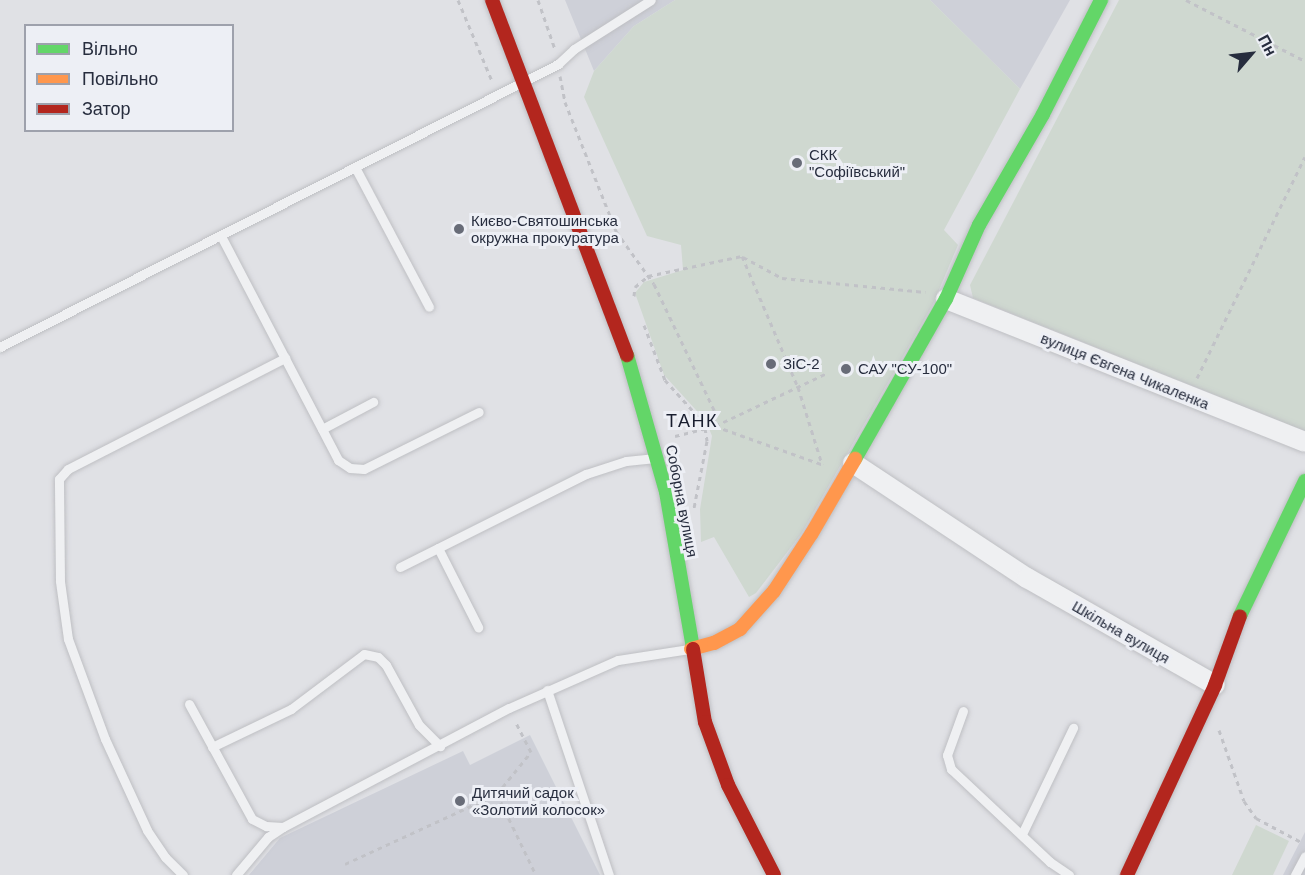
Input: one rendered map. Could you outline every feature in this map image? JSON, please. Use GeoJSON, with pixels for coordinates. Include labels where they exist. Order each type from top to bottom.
{"type":"FeatureCollection","features":[{"type":"Feature","properties":{"kind":"street","name":"Соборна вулиця"},"geometry":{"type":"LineString","coordinates":[[492,0],[613,313],[658,457],[705,722],[716,756],[774,875]]}},
{"type":"Feature","properties":{"kind":"street"},"geometry":{"type":"LineString","coordinates":[[691,649],[728,637],[758,611],[812,533],[946,299],[979,225],[1044,114],[1101,0]]}},
{"type":"Feature","properties":{"kind":"street","name":"вулиця Євгена Чикаленка"},"geometry":{"type":"LineString","coordinates":[[946,299],[1305,442]]}},
{"type":"Feature","properties":{"kind":"street","name":"Шкільна вулиця"},"geometry":{"type":"LineString","coordinates":[[851,468],[1027,578],[1215,685]]}},
{"type":"Feature","properties":{"kind":"street"},"geometry":{"type":"LineString","coordinates":[[1127,875],[1215,685],[1240,617],[1305,481]]}},
{"type":"Feature","properties":{"kind":"lane"},"geometry":{"type":"LineString","coordinates":[[0,347],[498,96],[558,64],[574,49],[651,0]]}},
{"type":"Feature","properties":{"kind":"lane"},"geometry":{"type":"LineString","coordinates":[[355,167],[429,308]]}},
{"type":"Feature","properties":{"kind":"lane"},"geometry":{"type":"LineString","coordinates":[[221,236],[338,460],[350,468],[364,469],[479,412]]}},
{"type":"Feature","properties":{"kind":"lane"},"geometry":{"type":"LineString","coordinates":[[183,875],[165,857],[137,811],[105,739],[68,639],[60,581],[59,478],[68,470],[285,358]]}},
{"type":"Feature","properties":{"kind":"lane"},"geometry":{"type":"LineString","coordinates":[[322,429],[373,402]]}},
{"type":"Feature","properties":{"kind":"lane"},"geometry":{"type":"LineString","coordinates":[[400,567],[586,474],[626,461],[658,457]]}},
{"type":"Feature","properties":{"kind":"lane"},"geometry":{"type":"LineString","coordinates":[[438,548],[478,627]]}},
{"type":"Feature","properties":{"kind":"lane"},"geometry":{"type":"LineString","coordinates":[[236,875],[268,837],[283,827],[509,708],[618,660],[691,649]]}},
{"type":"Feature","properties":{"kind":"lane"},"geometry":{"type":"LineString","coordinates":[[212,747],[291,709],[364,654],[378,657],[386,665],[419,725],[440,746]]}},
{"type":"Feature","properties":{"kind":"lane"},"geometry":{"type":"LineString","coordinates":[[547,690],[609,875]]}},
{"type":"Feature","properties":{"kind":"lane"},"geometry":{"type":"LineString","coordinates":[[189,705],[252,819],[266,826],[283,827]]}},
{"type":"Feature","properties":{"kind":"lane"},"geometry":{"type":"LineString","coordinates":[[963,711],[947,755],[951,769],[1050,862],[1069,875]]}},
{"type":"Feature","properties":{"kind":"lane"},"geometry":{"type":"LineString","coordinates":[[1022,834],[1072,728]]}},
{"type":"Feature","properties":{"kind":"lane"},"geometry":{"type":"LineString","coordinates":[[1295,875],[1305,856]]}},
{"type":"Feature","properties":{"kind":"path"},"geometry":{"type":"LineString","coordinates":[[458,0],[498,96]]}},
{"type":"Feature","properties":{"kind":"path"},"geometry":{"type":"LineString","coordinates":[[538,0],[553,36],[565,102],[616,231],[648,276],[714,410],[716,426]]}},
{"type":"Feature","properties":{"kind":"path"},"geometry":{"type":"LineString","coordinates":[[1186,0],[1305,62]]}},
{"type":"Feature","properties":{"kind":"path"},"geometry":{"type":"LineString","coordinates":[[1192,388],[1305,157]]}},
{"type":"Feature","properties":{"kind":"path"},"geometry":{"type":"LineString","coordinates":[[742,256],[798,387],[822,464]]}},
{"type":"Feature","properties":{"kind":"path"},"geometry":{"type":"LineString","coordinates":[[636,302],[633,293],[635,287],[648,276],[742,256],[782,278],[924,291],[946,299]]}},
{"type":"Feature","properties":{"kind":"path"},"geometry":{"type":"LineString","coordinates":[[644,323],[665,380],[702,421],[705,428],[707,441],[693,518]]}},
{"type":"Feature","properties":{"kind":"path"},"geometry":{"type":"LineString","coordinates":[[654,442],[716,426],[827,373]]}},
{"type":"Feature","properties":{"kind":"path"},"geometry":{"type":"LineString","coordinates":[[716,426],[822,464],[851,468]]}},
{"type":"Feature","properties":{"kind":"path"},"geometry":{"type":"LineString","coordinates":[[345,864],[497,794],[531,752],[509,708]]}},
{"type":"Feature","properties":{"kind":"path"},"geometry":{"type":"LineString","coordinates":[[1203,709],[1213,713],[1244,801],[1256,818],[1305,844]]}},
{"type":"Feature","properties":{"kind":"path"},"geometry":{"type":"LineString","coordinates":[[497,794],[536,875]]}},
{"type":"Feature","properties":{"kind":"shaded area"},"geometry":{"type":"Polygon","coordinates":[[[565,0],[675,0],[634,26],[594,71],[565,0]]]}},
{"type":"Feature","properties":{"kind":"shaded area"},"geometry":{"type":"Polygon","coordinates":[[[675,0],[930,0],[1020,89],[944,230],[958,245],[933,304],[801,534],[756,593],[749,597],[714,537],[701,542],[700,509],[712,436],[706,421],[664,375],[635,293],[644,282],[683,270],[681,245],[647,236],[584,97],[594,71],[634,26],[675,0]]]}},
{"type":"Feature","properties":{"kind":"shaded area"},"geometry":{"type":"Polygon","coordinates":[[[930,0],[1070,0],[1020,89],[930,0]]]}},
{"type":"Feature","properties":{"kind":"shaded area"},"geometry":{"type":"Polygon","coordinates":[[[1119,0],[1305,0],[1305,431],[973,298],[970,285],[1119,0]]]}},
{"type":"Feature","properties":{"kind":"shaded area","name":"Дитячий садок «Золотий колосок»"},"geometry":{"type":"Polygon","coordinates":[[[530,735],[600,875],[249,875],[280,838],[463,751],[470,765],[530,735]]]}},
{"type":"Feature","properties":{"kind":"shaded area"},"geometry":{"type":"Polygon","coordinates":[[[1256,825],[1289,841],[1273,875],[1232,875],[1256,825]]]}},
{"type":"Feature","properties":{"kind":"shaded area"},"geometry":{"type":"Polygon","coordinates":[[[1305,832],[1305,875],[1283,875],[1305,832]]]}},
{"type":"Feature","properties":{"kind":"traffic: fast"},"geometry":{"type":"LineString","coordinates":[[855,459],[946,299],[979,225],[1043,114],[1101,0]]}},
{"type":"Feature","properties":{"kind":"traffic: fast"},"geometry":{"type":"LineString","coordinates":[[627,355],[666,492],[693,649]]}},
{"type":"Feature","properties":{"kind":"traffic: fast"},"geometry":{"type":"LineString","coordinates":[[1240,616],[1305,481]]}},
{"type":"Feature","properties":{"kind":"traffic: slow"},"geometry":{"type":"LineString","coordinates":[[691,649],[714,643],[740,629],[774,591],[812,533],[855,459]]}},
{"type":"Feature","properties":{"kind":"traffic: jam"},"geometry":{"type":"LineString","coordinates":[[492,0],[627,355]]}},
{"type":"Feature","properties":{"kind":"traffic: jam"},"geometry":{"type":"LineString","coordinates":[[1127,875],[1215,685],[1240,616]]}},
{"type":"Feature","properties":{"kind":"traffic: jam"},"geometry":{"type":"LineString","coordinates":[[693,649],[705,722],[728,785],[774,875]]}},
{"type":"Feature","properties":{"kind":"place","name":"СКК \"Софіївський\""},"geometry":{"type":"Point","coordinates":[797,163]}},
{"type":"Feature","properties":{"kind":"place","name":"Києво-Святошинська окружна прокуратура"},"geometry":{"type":"Point","coordinates":[459,229]}},
{"type":"Feature","properties":{"kind":"place","name":"ЗіС-2"},"geometry":{"type":"Point","coordinates":[771,364]}},
{"type":"Feature","properties":{"kind":"place","name":"САУ \"СУ-100\""},"geometry":{"type":"Point","coordinates":[846,369]}},
{"type":"Feature","properties":{"kind":"place","name":"Дитячий садок «Золотий колосок»"},"geometry":{"type":"Point","coordinates":[460,801]}},
{"type":"Feature","properties":{"kind":"district","name":"ТАНК"},"geometry":{"type":"Point","coordinates":[692,421]}}]}
